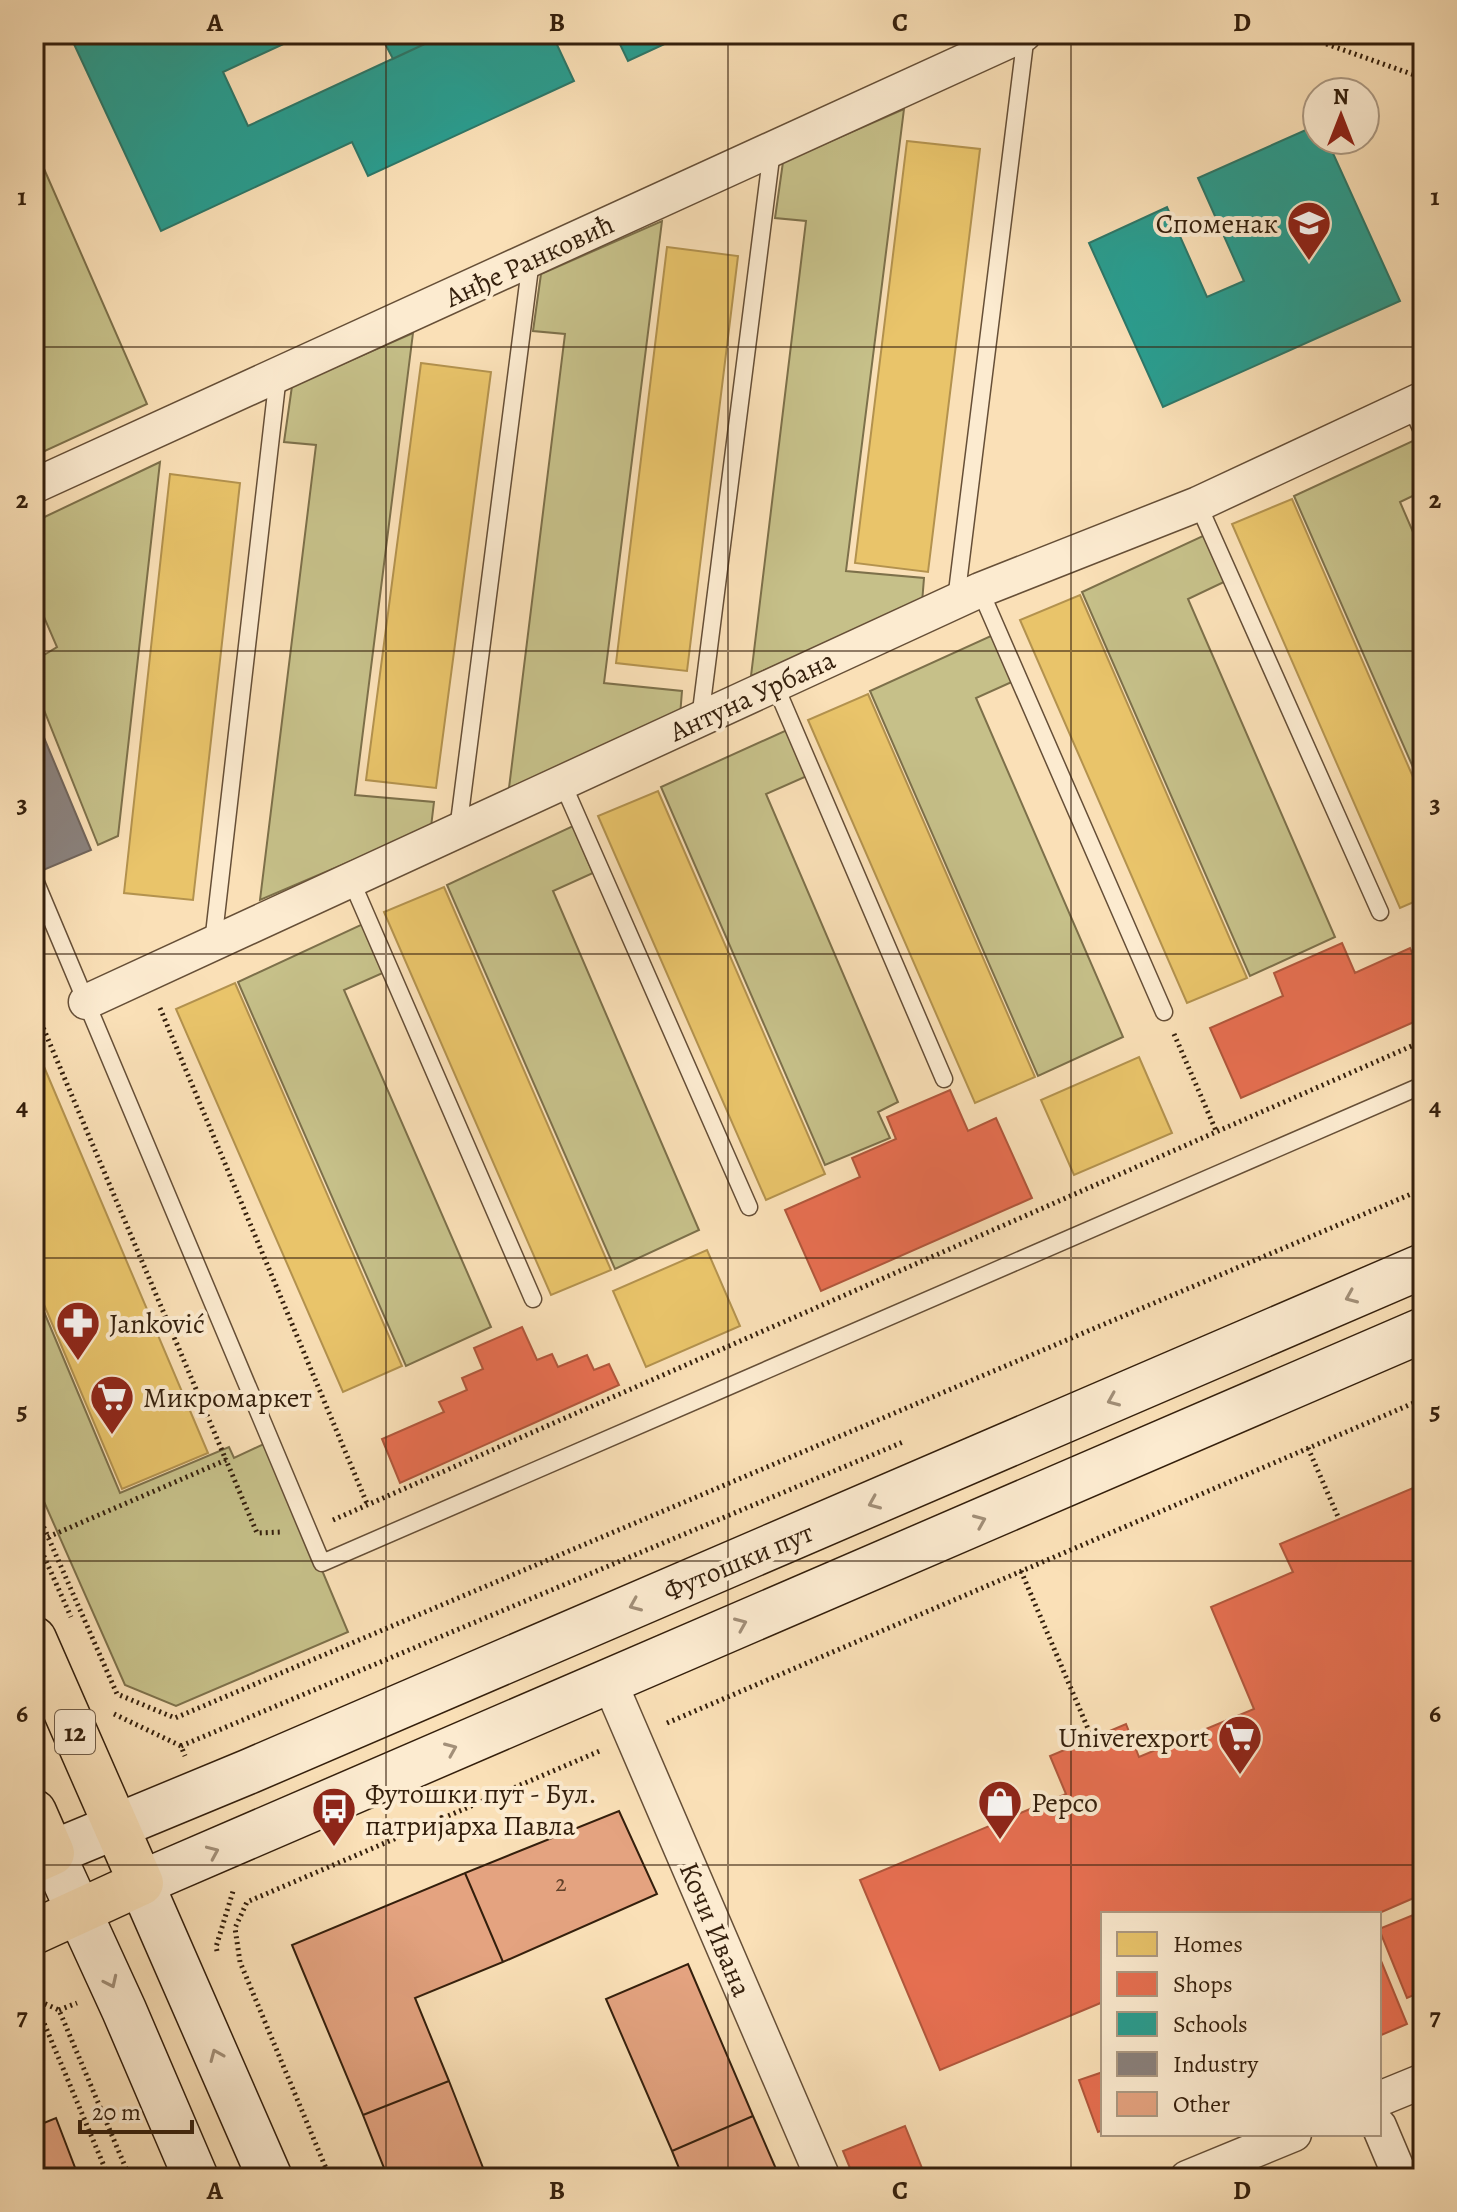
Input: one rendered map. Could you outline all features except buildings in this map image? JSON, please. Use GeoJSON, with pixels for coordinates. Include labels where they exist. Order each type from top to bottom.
{"type":"FeatureCollection","features":[{"type":"Feature","properties":{"kind":"main road","name":"Футошки пут"},"geometry":{"type":"LineString","coordinates":[[43,1857],[1423,1266]]}},
{"type":"Feature","properties":{"kind":"main road","name":"Футошки пут"},"geometry":{"type":"LineString","coordinates":[[141,1883],[1423,1330]]}},
{"type":"Feature","properties":{"kind":"main road","name":"12"},"geometry":{"type":"LineString","coordinates":[[34,1639],[141,1883]]}},
{"type":"Feature","properties":{"kind":"main road"},"geometry":{"type":"LineString","coordinates":[[34,1812],[43,1857],[79,1911],[196,2178]]}},
{"type":"Feature","properties":{"kind":"main road"},"geometry":{"type":"LineString","coordinates":[[34,1932],[141,1883],[270,2178]]}},
{"type":"Feature","properties":{"kind":"street","name":"Анђе Ранковић"},"geometry":{"type":"LineString","coordinates":[[34,486],[1025,34]]}},
{"type":"Feature","properties":{"kind":"street","name":"Антуна Урбана"},"geometry":{"type":"LineString","coordinates":[[86,1002],[968,595],[1419,412]]}},
{"type":"Feature","properties":{"kind":"street","name":"Кочи Ивана"},"geometry":{"type":"LineString","coordinates":[[609,1681],[823,2178]]}},
{"type":"Feature","properties":{"kind":"street"},"geometry":{"type":"LineString","coordinates":[[1381,2098],[1423,2081]]}},
{"type":"Feature","properties":{"kind":"street"},"geometry":{"type":"LineString","coordinates":[[1381,2131],[1401,2178]]}},
{"type":"Feature","properties":{"kind":"street"},"geometry":{"type":"LineString","coordinates":[[1187,2178],[1289,2136]]}},
{"type":"Feature","properties":{"kind":"lane"},"geometry":{"type":"LineString","coordinates":[[1025,34],[968,595],[1164,1012]]}},
{"type":"Feature","properties":{"kind":"lane"},"geometry":{"type":"LineString","coordinates":[[699,719],[772,149]]}},
{"type":"Feature","properties":{"kind":"lane"},"geometry":{"type":"LineString","coordinates":[[458,830],[531,259]]}},
{"type":"Feature","properties":{"kind":"lane"},"geometry":{"type":"LineString","coordinates":[[213,943],[278,374]]}},
{"type":"Feature","properties":{"kind":"lane"},"geometry":{"type":"LineString","coordinates":[[1198,504],[1380,912]]}},
{"type":"Feature","properties":{"kind":"lane"},"geometry":{"type":"LineString","coordinates":[[775,685],[944,1079]]}},
{"type":"Feature","properties":{"kind":"lane"},"geometry":{"type":"LineString","coordinates":[[562,782],[749,1207]]}},
{"type":"Feature","properties":{"kind":"lane"},"geometry":{"type":"LineString","coordinates":[[34,878],[322,1563],[1423,1085]]}},
{"type":"Feature","properties":{"kind":"lane"},"geometry":{"type":"LineString","coordinates":[[351,880],[533,1299]]}},
{"type":"Feature","properties":{"kind":"path"},"geometry":{"type":"LineString","coordinates":[[1298,34],[1423,78]]}},
{"type":"Feature","properties":{"kind":"path"},"geometry":{"type":"LineString","coordinates":[[145,974],[368,1506]]}},
{"type":"Feature","properties":{"kind":"path"},"geometry":{"type":"LineString","coordinates":[[34,1006],[257,1533],[308,1530],[368,1506],[1423,1041]]}},
{"type":"Feature","properties":{"kind":"path"},"geometry":{"type":"LineString","coordinates":[[1164,1012],[1217,1133]]}},
{"type":"Feature","properties":{"kind":"path"},"geometry":{"type":"LineString","coordinates":[[34,1505],[117,1694],[175,1718],[1423,1189]]}},
{"type":"Feature","properties":{"kind":"path"},"geometry":{"type":"LineString","coordinates":[[330,2178],[240,1962],[235,1928],[247,1902],[1423,1399]]}},
{"type":"Feature","properties":{"kind":"path"},"geometry":{"type":"LineString","coordinates":[[181,1746],[908,1439]]}},
{"type":"Feature","properties":{"kind":"path"},"geometry":{"type":"LineString","coordinates":[[1308,1448],[1339,1519]]}},
{"type":"Feature","properties":{"kind":"path"},"geometry":{"type":"LineString","coordinates":[[48,1537],[226,1460]]}},
{"type":"Feature","properties":{"kind":"path"},"geometry":{"type":"LineString","coordinates":[[1021,1571],[1092,1738]]}},
{"type":"Feature","properties":{"kind":"path"},"geometry":{"type":"LineString","coordinates":[[114,1715],[181,1746],[198,1792]]}},
{"type":"Feature","properties":{"kind":"path"},"geometry":{"type":"LineString","coordinates":[[220,1958],[216,1947],[236,1881],[222,1848]]}},
{"type":"Feature","properties":{"kind":"path"},"geometry":{"type":"LineString","coordinates":[[34,1999],[59,2010],[130,2178]]}},
{"type":"Feature","properties":{"kind":"path"},"geometry":{"type":"LineString","coordinates":[[34,2018],[44,2023],[109,2178]]}},
{"type":"Feature","properties":{"kind":"shaded area"},"geometry":{"type":"Polygon","coordinates":[[[904,109],[846,571],[924,578],[922,603],[751,676],[806,221],[775,218],[783,162],[904,109]]]}},
{"type":"Feature","properties":{"kind":"shaded area"},"geometry":{"type":"Polygon","coordinates":[[[34,146],[147,404],[34,456],[34,146]]]}},
{"type":"Feature","properties":{"kind":"shaded area"},"geometry":{"type":"Polygon","coordinates":[[[662,221],[604,683],[682,691],[680,716],[509,788],[565,334],[533,331],[541,274],[662,221]]]}},
{"type":"Feature","properties":{"kind":"shaded area"},"geometry":{"type":"Polygon","coordinates":[[[413,333],[355,795],[434,802],[431,827],[260,900],[316,445],[284,442],[292,386],[413,333]]]}},
{"type":"Feature","properties":{"kind":"shaded area"},"geometry":{"type":"Polygon","coordinates":[[[1417,439],[1423,452],[1423,491],[1400,502],[1423,555],[1423,790],[1294,496],[1417,439]]]}},
{"type":"Feature","properties":{"kind":"shaded area"},"geometry":{"type":"Polygon","coordinates":[[[160,462],[118,836],[98,845],[34,685],[34,661],[57,647],[34,594],[34,522],[160,462]]]}},
{"type":"Feature","properties":{"kind":"shaded area"},"geometry":{"type":"Polygon","coordinates":[[[1205,535],[1226,581],[1188,599],[1335,937],[1250,976],[1082,592],[1205,535]]]}},
{"type":"Feature","properties":{"kind":"shaded area"},"geometry":{"type":"Polygon","coordinates":[[[993,635],[1014,681],[976,698],[1123,1037],[1038,1076],[870,691],[993,635]]]}},
{"type":"Feature","properties":{"kind":"shaded area"},"geometry":{"type":"Polygon","coordinates":[[[787,730],[807,776],[766,794],[898,1102],[878,1112],[890,1138],[825,1165],[661,787],[787,730]]]}},
{"type":"Feature","properties":{"kind":"shaded area"},"geometry":{"type":"Polygon","coordinates":[[[573,826],[593,873],[553,891],[699,1230],[615,1269],[447,885],[573,826]]]}},
{"type":"Feature","properties":{"kind":"shaded area"},"geometry":{"type":"Polygon","coordinates":[[[365,923],[385,972],[344,990],[491,1327],[406,1366],[238,982],[365,923]]]}},
{"type":"Feature","properties":{"kind":"shaded area"},"geometry":{"type":"Polygon","coordinates":[[[34,1288],[120,1493],[229,1447],[234,1458],[268,1442],[348,1632],[176,1706],[125,1685],[34,1479],[34,1288]]]}},
{"type":"Feature","properties":{"kind":"place","name":"Споменак"},"geometry":{"type":"Point","coordinates":[1309,262]}},
{"type":"Feature","properties":{"kind":"place","name":"Janković"},"geometry":{"type":"Point","coordinates":[78,1362]}},
{"type":"Feature","properties":{"kind":"place","name":"Микромаркет"},"geometry":{"type":"Point","coordinates":[112,1436]}},
{"type":"Feature","properties":{"kind":"place","name":"Univerexport"},"geometry":{"type":"Point","coordinates":[1240,1776]}},
{"type":"Feature","properties":{"kind":"place","name":"Pepco"},"geometry":{"type":"Point","coordinates":[1000,1841]}},
{"type":"Feature","properties":{"kind":"place","name":"Футошки пут - Бул. патријарха Павла"},"geometry":{"type":"Point","coordinates":[334,1848]}}]}
